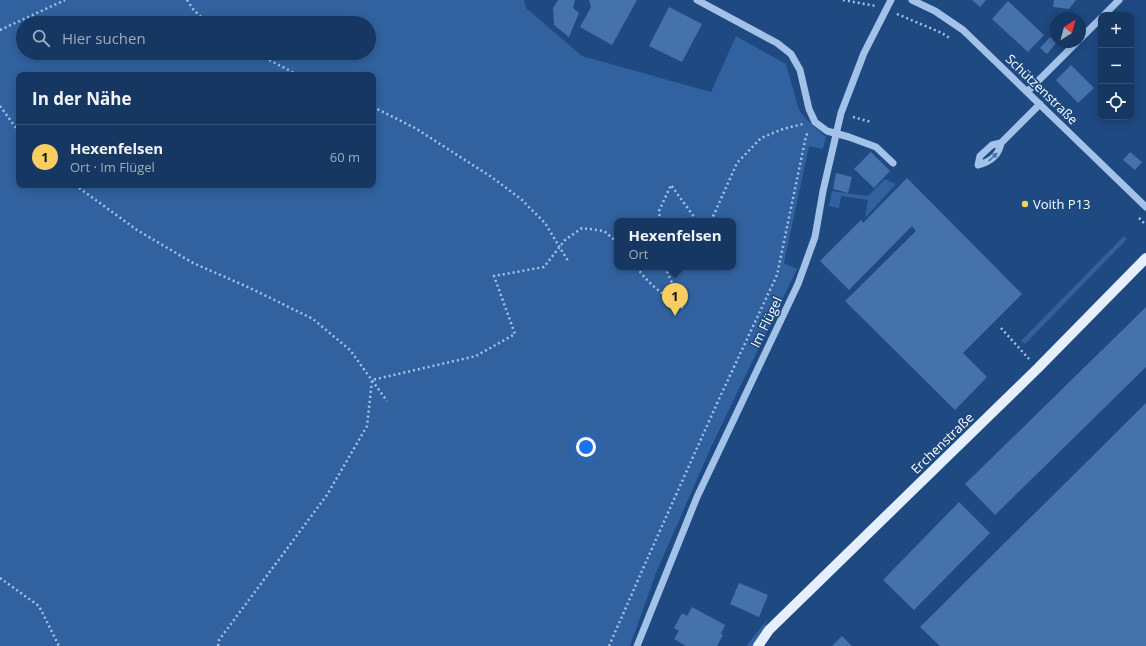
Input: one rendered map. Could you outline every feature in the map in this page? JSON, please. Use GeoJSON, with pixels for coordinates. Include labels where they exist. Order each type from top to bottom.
{"type":"FeatureCollection","features":[{"type":"Feature","properties":{"kind":"main road","name":"Erchenstraße"},"geometry":{"type":"LineString","coordinates":[[758,646],[768,630],[1038,368],[1146,258]]}},
{"type":"Feature","properties":{"kind":"street"},"geometry":{"type":"LineString","coordinates":[[697,0],[778,43],[791,54],[800,70],[809,109],[815,122],[827,131],[876,147],[893,163]]}},
{"type":"Feature","properties":{"kind":"street","name":"Im Flügel"},"geometry":{"type":"LineString","coordinates":[[637,646],[697,497],[798,284],[815,237],[835,134],[841,113],[862,59],[891,0]]}},
{"type":"Feature","properties":{"kind":"street","name":"Schützenstraße"},"geometry":{"type":"LineString","coordinates":[[912,0],[935,11],[963,30],[1146,207]]}},
{"type":"Feature","properties":{"kind":"street"},"geometry":{"type":"LineString","coordinates":[[1107,12],[1119,0]]}},
{"type":"Feature","properties":{"kind":"street"},"geometry":{"type":"LineString","coordinates":[[1086,33],[1098,21]]}},
{"type":"Feature","properties":{"kind":"street"},"geometry":{"type":"LineString","coordinates":[[1027,92],[1071,48]]}},
{"type":"Feature","properties":{"kind":"street"},"geometry":{"type":"LineString","coordinates":[[1001,143],[1040,104]]}},
{"type":"Feature","properties":{"kind":"path"},"geometry":{"type":"LineString","coordinates":[[30,16],[65,0]]}},
{"type":"Feature","properties":{"kind":"path"},"geometry":{"type":"LineString","coordinates":[[187,0],[200,16]]}},
{"type":"Feature","properties":{"kind":"path"},"geometry":{"type":"LineString","coordinates":[[843,0],[886,9],[942,33],[953,40]]}},
{"type":"Feature","properties":{"kind":"path"},"geometry":{"type":"LineString","coordinates":[[0,30],[16,23]]}},
{"type":"Feature","properties":{"kind":"path"},"geometry":{"type":"LineString","coordinates":[[269,60],[292,72]]}},
{"type":"Feature","properties":{"kind":"path"},"geometry":{"type":"LineString","coordinates":[[0,106],[16,128]]}},
{"type":"Feature","properties":{"kind":"path"},"geometry":{"type":"LineString","coordinates":[[376,108],[415,128],[521,199],[545,223],[568,261]]}},
{"type":"Feature","properties":{"kind":"path"},"geometry":{"type":"LineString","coordinates":[[841,113],[871,122]]}},
{"type":"Feature","properties":{"kind":"path"},"geometry":{"type":"LineString","coordinates":[[712,218],[737,163],[761,138],[783,129],[815,122]]}},
{"type":"Feature","properties":{"kind":"path"},"geometry":{"type":"LineString","coordinates":[[609,646],[716,406],[777,275],[806,136],[815,122]]}},
{"type":"Feature","properties":{"kind":"path"},"geometry":{"type":"LineString","coordinates":[[660,218],[659,211],[672,185],[695,218]]}},
{"type":"Feature","properties":{"kind":"path"},"geometry":{"type":"LineString","coordinates":[[79,188],[137,230],[194,263],[250,288],[313,319],[350,350],[387,401]]}},
{"type":"Feature","properties":{"kind":"path"},"geometry":{"type":"LineString","coordinates":[[1135,214],[1146,225]]}},
{"type":"Feature","properties":{"kind":"path"},"geometry":{"type":"LineString","coordinates":[[372,380],[476,356],[515,334],[494,276],[544,267],[565,240],[582,228],[604,231],[614,239]]}},
{"type":"Feature","properties":{"kind":"path"},"geometry":{"type":"LineString","coordinates":[[639,270],[642,276],[662,293],[684,308],[666,270]]}},
{"type":"Feature","properties":{"kind":"path"},"geometry":{"type":"LineString","coordinates":[[1001,328],[1038,368]]}},
{"type":"Feature","properties":{"kind":"path"},"geometry":{"type":"LineString","coordinates":[[218,646],[219,640],[331,488],[367,426],[372,380]]}},
{"type":"Feature","properties":{"kind":"path"},"geometry":{"type":"LineString","coordinates":[[0,578],[39,606],[59,646]]}},
{"type":"Feature","properties":{"kind":"shaded area"},"geometry":{"type":"Polygon","coordinates":[[[0,0],[524,0],[526,8],[582,56],[711,92],[736,36],[786,64],[799,110],[806,119],[826,137],[823,149],[809,146],[784,263],[797,269],[712,445],[656,573],[630,646],[0,646],[0,0]]]}},
{"type":"Feature","properties":{"kind":"shaded area"},"geometry":{"type":"Polygon","coordinates":[[[885,179],[896,184],[865,218],[868,200],[841,196],[839,208],[829,206],[832,191],[868,196],[885,179]]]}},
{"type":"Feature","properties":{"kind":"shaded area"},"geometry":{"type":"Polygon","coordinates":[[[1124,236],[1127,239],[1025,344],[1021,341],[1124,236]]]}},
{"type":"Feature","properties":{"kind":"shaded area"},"geometry":{"type":"Polygon","coordinates":[[[767,620],[764,631],[753,646],[746,646],[767,620]]]}},
{"type":"Feature","properties":{"kind":"building"},"geometry":{"type":"Polygon","coordinates":[[[558,0],[575,0],[573,8],[579,13],[569,37],[554,25],[553,8],[558,0]]]}},
{"type":"Feature","properties":{"kind":"building"},"geometry":{"type":"Polygon","coordinates":[[[589,0],[637,0],[612,45],[580,27],[591,7],[589,0]]]}},
{"type":"Feature","properties":{"kind":"building"},"geometry":{"type":"Polygon","coordinates":[[[972,0],[986,0],[980,7],[972,0]]]}},
{"type":"Feature","properties":{"kind":"building"},"geometry":{"type":"Polygon","coordinates":[[[1054,0],[1076,0],[1069,9],[1053,7],[1054,0]]]}},
{"type":"Feature","properties":{"kind":"building"},"geometry":{"type":"Polygon","coordinates":[[[1008,1],[1044,35],[1028,52],[992,19],[1008,1]]]}},
{"type":"Feature","properties":{"kind":"building"},"geometry":{"type":"Polygon","coordinates":[[[669,7],[702,24],[682,62],[649,46],[669,7]]]}},
{"type":"Feature","properties":{"kind":"building"},"geometry":{"type":"Polygon","coordinates":[[[1050,37],[1050,48],[1052,48],[1047,54],[1040,48],[1050,37]]]}},
{"type":"Feature","properties":{"kind":"building"},"geometry":{"type":"Polygon","coordinates":[[[1071,65],[1094,88],[1078,103],[1056,80],[1071,65]]]}},
{"type":"Feature","properties":{"kind":"building"},"geometry":{"type":"Polygon","coordinates":[[[871,152],[890,171],[874,188],[854,169],[871,152]]]}},
{"type":"Feature","properties":{"kind":"building"},"geometry":{"type":"Polygon","coordinates":[[[1130,152],[1142,162],[1135,170],[1123,160],[1130,152]]]}},
{"type":"Feature","properties":{"kind":"building"},"geometry":{"type":"Polygon","coordinates":[[[836,173],[852,177],[848,193],[833,189],[836,173]]]}},
{"type":"Feature","properties":{"kind":"building"},"geometry":{"type":"Polygon","coordinates":[[[907,178],[1022,294],[963,353],[987,377],[955,410],[845,301],[916,231],[912,226],[849,290],[820,261],[861,220],[863,223],[907,178]]]}},
{"type":"Feature","properties":{"kind":"building"},"geometry":{"type":"Polygon","coordinates":[[[1146,307],[1146,367],[995,515],[965,484],[1146,307]]]}},
{"type":"Feature","properties":{"kind":"building"},"geometry":{"type":"Polygon","coordinates":[[[1146,403],[1146,646],[940,646],[920,627],[1146,403]]]}},
{"type":"Feature","properties":{"kind":"building"},"geometry":{"type":"Polygon","coordinates":[[[959,502],[990,533],[914,610],[883,580],[959,502]]]}},
{"type":"Feature","properties":{"kind":"building"},"geometry":{"type":"Polygon","coordinates":[[[739,583],[768,595],[759,617],[730,604],[739,583]]]}},
{"type":"Feature","properties":{"kind":"building"},"geometry":{"type":"Polygon","coordinates":[[[692,607],[725,625],[721,634],[723,635],[717,646],[686,646],[674,639],[679,631],[674,628],[682,613],[687,616],[692,607]]]}},
{"type":"Feature","properties":{"kind":"building"},"geometry":{"type":"Polygon","coordinates":[[[842,636],[852,646],[832,646],[842,636]]]}},
{"type":"Feature","properties":{"kind":"place","name":"Voith P13"},"geometry":{"type":"Point","coordinates":[1025,204]}},
{"type":"Feature","properties":{"kind":"place","name":"Hexenfelsen"},"geometry":{"type":"Point","coordinates":[675,316]}}]}
